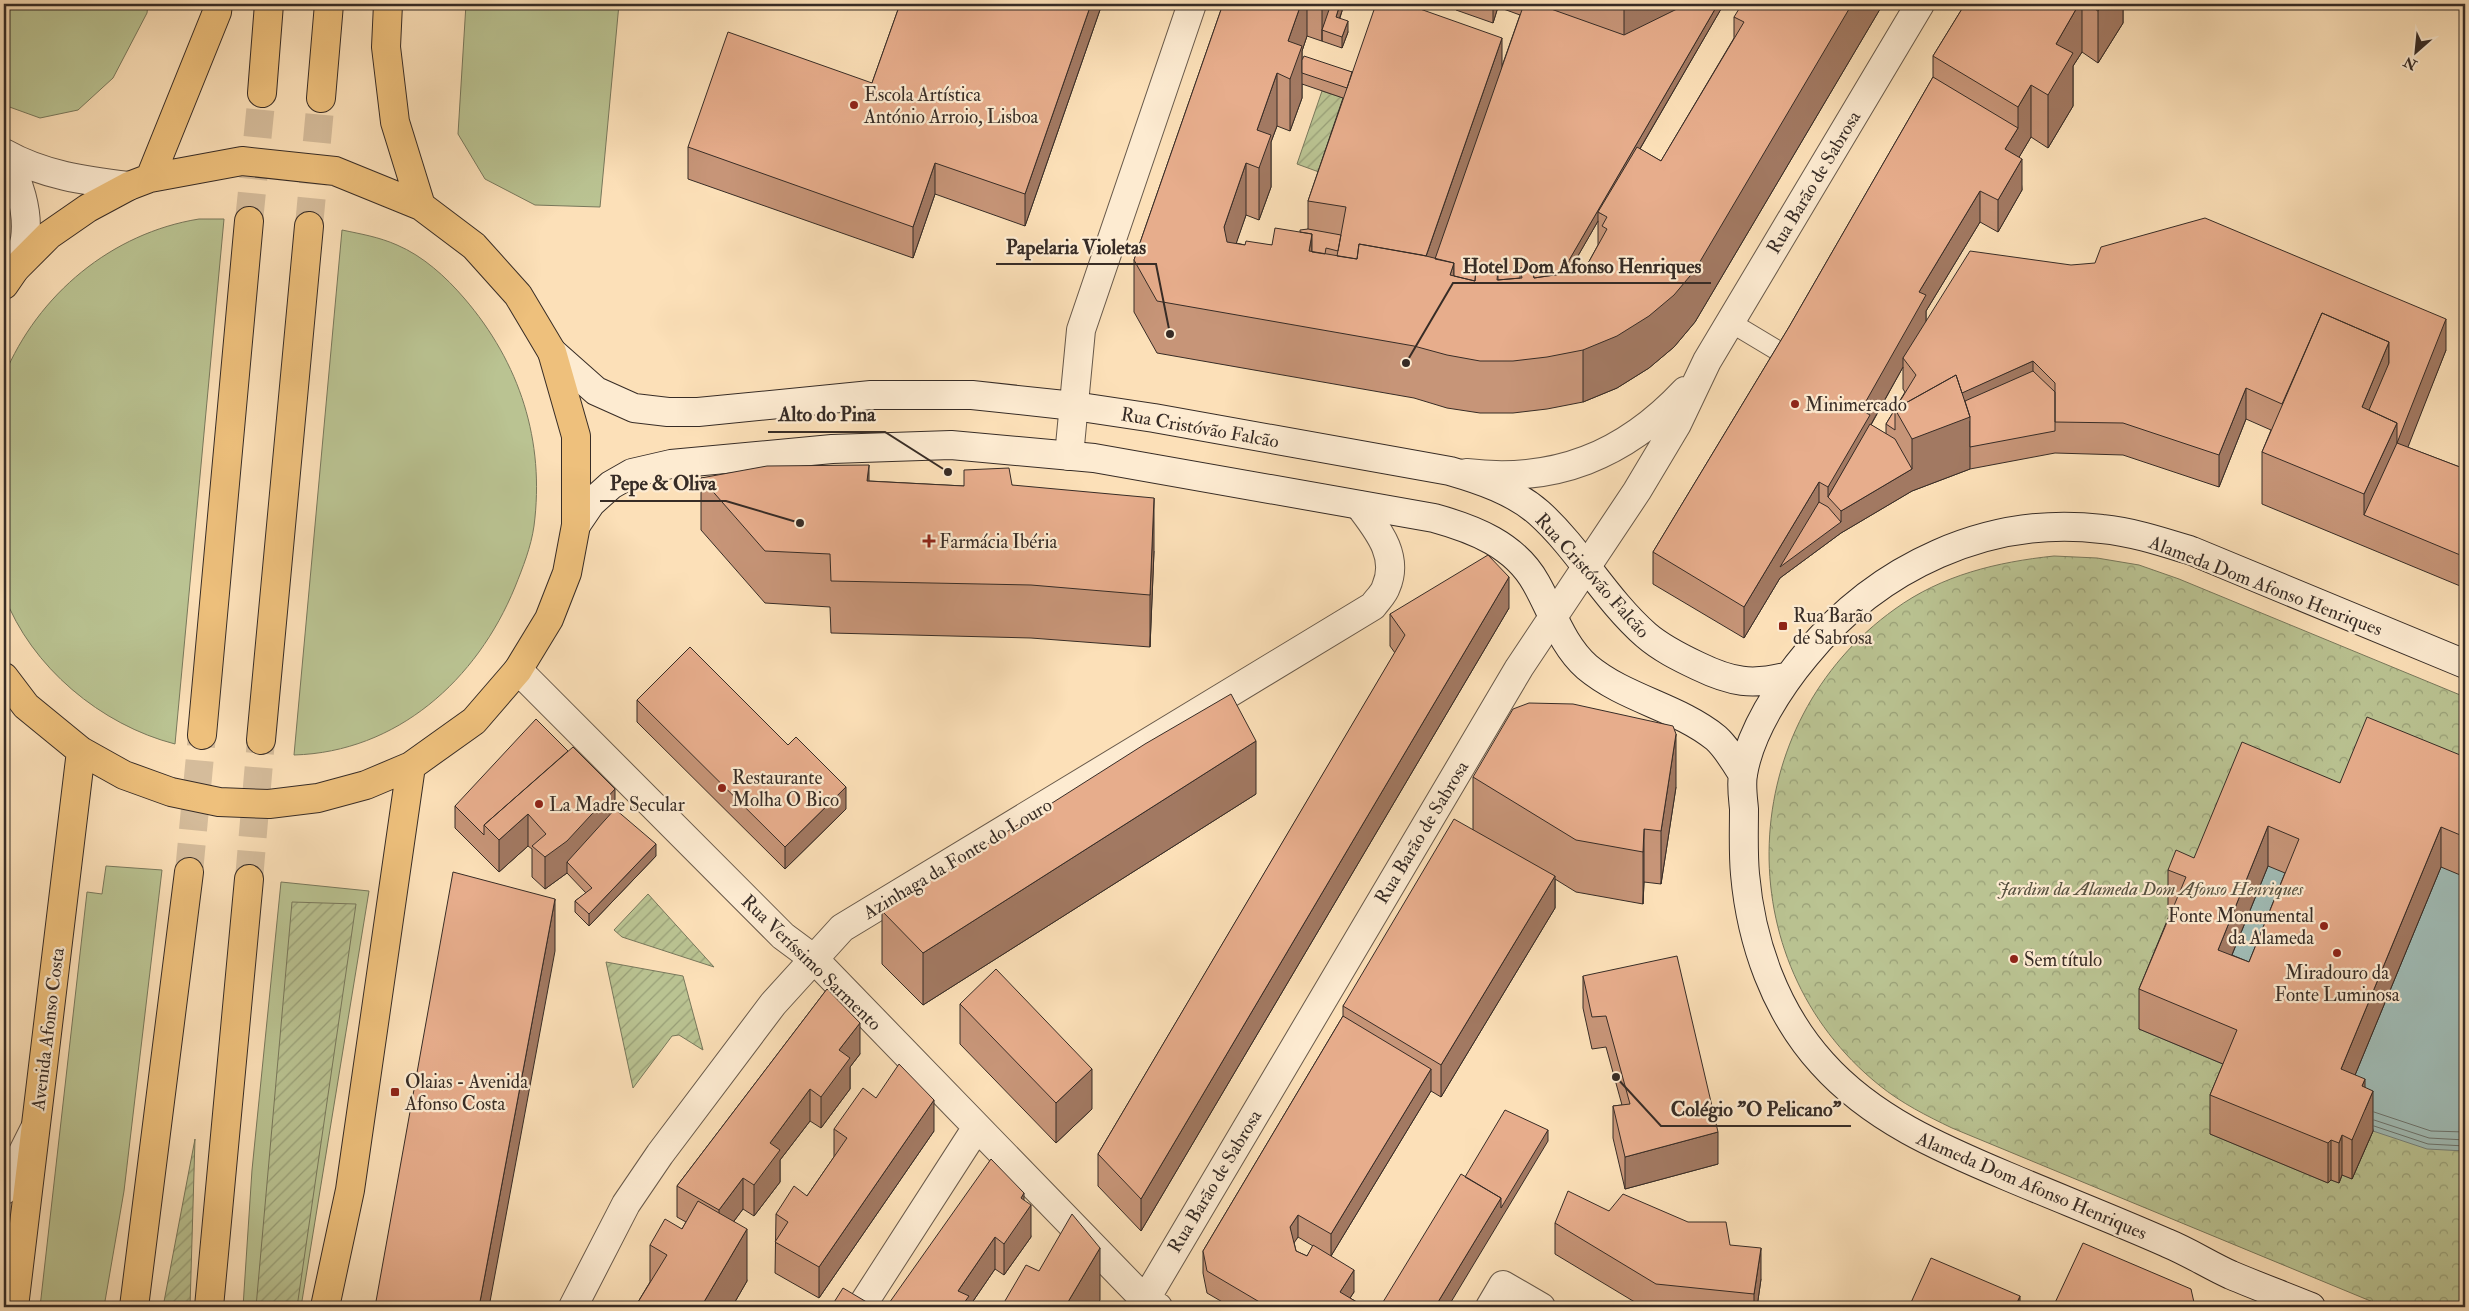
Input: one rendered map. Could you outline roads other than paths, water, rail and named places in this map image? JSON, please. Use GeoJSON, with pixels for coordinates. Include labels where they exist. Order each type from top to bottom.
{"type":"FeatureCollection","features":[{"type":"Feature","properties":{"kind":"main road"},"geometry":{"type":"LineString","coordinates":[[140,182],[217,12],[218,4]]}},
{"type":"Feature","properties":{"kind":"main road"},"geometry":{"type":"LineString","coordinates":[[262,93],[269,4]]}},
{"type":"Feature","properties":{"kind":"main road"},"geometry":{"type":"LineString","coordinates":[[321,98],[329,4]]}},
{"type":"Feature","properties":{"kind":"main road"},"geometry":{"type":"LineString","coordinates":[[388,4],[386,47],[395,122],[422,206]]}},
{"type":"Feature","properties":{"kind":"main road"},"geometry":{"type":"LineString","coordinates":[[4,677],[26,706],[81,751],[124,775],[161,789],[219,802],[269,804],[318,798],[366,785],[411,766],[474,720],[518,670],[549,619],[567,573],[576,525],[576,436],[552,352],[512,288],[474,246],[422,206],[335,170],[242,161],[140,182],[88,208],[49,235],[9,277]]}},
{"type":"Feature","properties":{"kind":"main road"},"geometry":{"type":"LineString","coordinates":[[202,735],[249,221]]}},
{"type":"Feature","properties":{"kind":"main road"},"geometry":{"type":"LineString","coordinates":[[261,740],[309,226]]}},
{"type":"Feature","properties":{"kind":"main road","name":"Avenida Afonso Costa"},"geometry":{"type":"LineString","coordinates":[[14,1307],[81,751]]}},
{"type":"Feature","properties":{"kind":"main road"},"geometry":{"type":"LineString","coordinates":[[325,1307],[350,1190],[411,766]]}},
{"type":"Feature","properties":{"kind":"main road"},"geometry":{"type":"LineString","coordinates":[[134,1307],[188,872]]}},
{"type":"Feature","properties":{"kind":"main road"},"geometry":{"type":"LineString","coordinates":[[209,1307],[249,879]]}},
{"type":"Feature","properties":{"kind":"street"},"geometry":{"type":"LineString","coordinates":[[1069,456],[1081,330],[1192,4]]}},
{"type":"Feature","properties":{"kind":"street","name":"Rua Barão de Sabrosa"},"geometry":{"type":"LineString","coordinates":[[1450,471],[1517,476],[1549,472],[1580,464],[1610,450],[1639,433],[1665,413],[1688,388],[1707,361],[1920,4]]}},
{"type":"Feature","properties":{"kind":"street"},"geometry":{"type":"LineString","coordinates":[[4,155],[32,168],[53,174],[140,182]]}},
{"type":"Feature","properties":{"kind":"street"},"geometry":{"type":"LineString","coordinates":[[4,155],[18,185],[25,214],[25,239],[9,277]]}},
{"type":"Feature","properties":{"kind":"street","name":"Rua Cristóvão Falcão"},"geometry":{"type":"LineString","coordinates":[[552,352],[596,391],[634,408],[668,412],[698,412],[871,396],[930,394],[1005,398],[1154,418],[1450,471],[1496,487],[1537,511],[1587,566],[1619,608],[1646,635],[1664,649],[1715,674],[1737,681],[1755,683],[1789,676]]}},
{"type":"Feature","properties":{"kind":"street","name":"Rua Barão de Sabrosa"},"geometry":{"type":"LineString","coordinates":[[1148,1305],[1514,677],[1637,491],[1677,424],[1707,361]]}},
{"type":"Feature","properties":{"kind":"street"},"geometry":{"type":"LineString","coordinates":[[576,525],[591,503],[610,485],[632,473],[671,464],[832,449],[951,445],[1069,456],[1434,518],[1467,527],[1497,542],[1518,558],[1536,582],[1552,618],[1586,666],[1617,688],[1699,727],[1717,739],[1743,775]]}},
{"type":"Feature","properties":{"kind":"street","name":"Azinhaga da Fonte do Louro"},"geometry":{"type":"LineString","coordinates":[[573,1307],[626,1204],[660,1154],[773,1004],[842,928],[1373,606],[1386,587],[1390,571],[1388,554],[1382,536],[1358,505]]}},
{"type":"Feature","properties":{"kind":"street","name":"Alameda Dom Afonso Henriques"},"geometry":{"type":"LineString","coordinates":[[2293,1304],[2170,1244],[1945,1151],[1886,1119],[1852,1092],[1820,1061],[1794,1026],[1773,987],[1758,946],[1748,903],[1743,775],[1759,730],[1789,676],[1843,614],[1879,585],[1919,561],[1963,544],[2008,532],[2055,527],[2102,528],[2148,537],[2192,551],[2465,664]]}},
{"type":"Feature","properties":{"kind":"street","name":"Rua Veríssimo Sarmento"},"geometry":{"type":"LineString","coordinates":[[518,670],[783,936],[814,959],[1148,1305]]}},
{"type":"Feature","properties":{"kind":"street"},"geometry":{"type":"LineString","coordinates":[[4,1190],[36,1126]]}},
{"type":"Feature","properties":{"kind":"street"},"geometry":{"type":"LineString","coordinates":[[861,1307],[977,1127]]}},
{"type":"Feature","properties":{"kind":"street"},"geometry":{"type":"LineString","coordinates":[[1490,1307],[1503,1286],[1542,1307]]}},
{"type":"Feature","properties":{"kind":"lane"},"geometry":{"type":"LineString","coordinates":[[1730,322],[1775,349]]}},
{"type":"Feature","properties":{"kind":"water","name":"Fonte Monumental da Alameda"},"geometry":{"type":"Polygon","coordinates":[[[2242,782],[2465,797],[2465,1151],[2427,1149],[2373,1131],[2352,1179],[2342,1175],[2339,1183],[2331,1180],[2328,1183],[2210,1134],[2237,1070],[2139,1029],[2242,782]]]}},
{"type":"Feature","properties":{"kind":"tunnel"},"geometry":{"type":"LineString","coordinates":[[249,221],[262,93]]}},
{"type":"Feature","properties":{"kind":"tunnel"},"geometry":{"type":"LineString","coordinates":[[309,226],[321,98]]}},
{"type":"Feature","properties":{"kind":"tunnel"},"geometry":{"type":"LineString","coordinates":[[189,872],[202,735]]}},
{"type":"Feature","properties":{"kind":"tunnel"},"geometry":{"type":"LineString","coordinates":[[249,879],[261,740]]}},
{"type":"Feature","properties":{"kind":"place","name":"Escola Artística António Arroio, Lisboa"},"geometry":{"type":"Point","coordinates":[854,105]}},
{"type":"Feature","properties":{"kind":"place","name":"Papelaria Violetas"},"geometry":{"type":"Point","coordinates":[1170,334]}},
{"type":"Feature","properties":{"kind":"place","name":"Hotel Dom Afonso Henriques"},"geometry":{"type":"Point","coordinates":[1406,363]}},
{"type":"Feature","properties":{"kind":"place","name":"Minimercado"},"geometry":{"type":"Point","coordinates":[1795,404]}},
{"type":"Feature","properties":{"kind":"place","name":"Alto do Pina"},"geometry":{"type":"Point","coordinates":[948,472]}},
{"type":"Feature","properties":{"kind":"place","name":"Pepe & Oliva"},"geometry":{"type":"Point","coordinates":[800,523]}},
{"type":"Feature","properties":{"kind":"place","name":"Farmácia Ibéria"},"geometry":{"type":"Point","coordinates":[929,541]}},
{"type":"Feature","properties":{"kind":"place","name":"Rua Barão de Sabrosa"},"geometry":{"type":"Point","coordinates":[1783,626]}},
{"type":"Feature","properties":{"kind":"place","name":"Restaurante Molha O Bico"},"geometry":{"type":"Point","coordinates":[722,788]}},
{"type":"Feature","properties":{"kind":"place","name":"La Madre Secular"},"geometry":{"type":"Point","coordinates":[539,804]}},
{"type":"Feature","properties":{"kind":"place","name":"Fonte Monumental da Alameda"},"geometry":{"type":"Point","coordinates":[2324,926]}},
{"type":"Feature","properties":{"kind":"place","name":"Miradouro da Fonte Luminosa"},"geometry":{"type":"Point","coordinates":[2337,953]}},
{"type":"Feature","properties":{"kind":"place","name":"Sem título"},"geometry":{"type":"Point","coordinates":[2014,959]}},
{"type":"Feature","properties":{"kind":"place","name":"Colégio \"O Pelicano\""},"geometry":{"type":"Point","coordinates":[1616,1077]}},
{"type":"Feature","properties":{"kind":"place","name":"Olaias - Avenida Afonso Costa"},"geometry":{"type":"Point","coordinates":[395,1092]}},
{"type":"Feature","properties":{"kind":"park label","name":"Jardim da Alameda Dom Afonso Henriques"},"geometry":{"type":"Point","coordinates":[2150,888]}}]}
